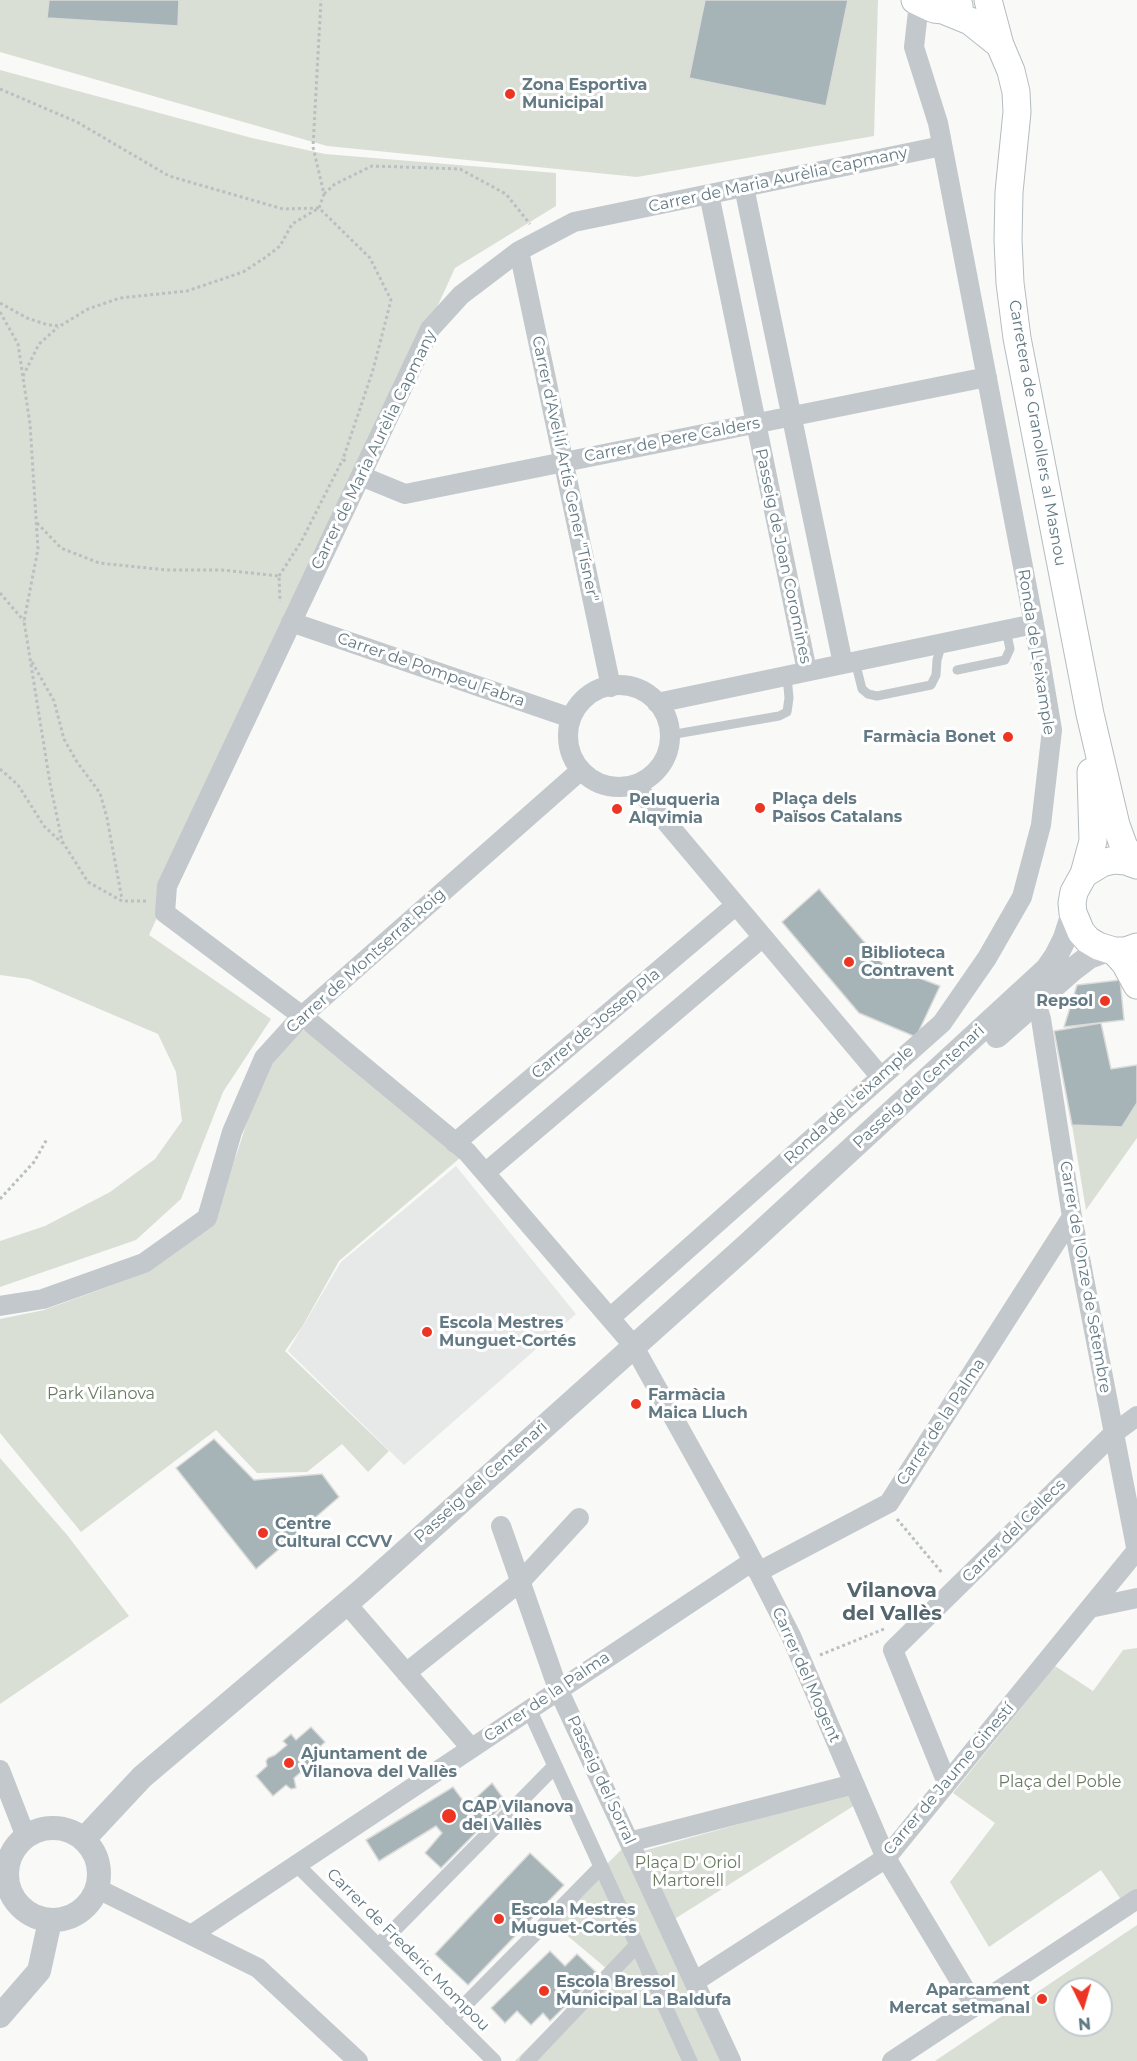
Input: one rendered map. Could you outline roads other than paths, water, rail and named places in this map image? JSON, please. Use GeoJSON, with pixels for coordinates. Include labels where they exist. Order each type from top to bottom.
{"type":"FeatureCollection","features":[{"type":"Feature","properties":{"kind":"main road"},"geometry":{"type":"LineString","coordinates":[[926,4],[956,7],[969,0]]}},
{"type":"Feature","properties":{"kind":"main road","name":"Carretera de Granollers al Masnou"},"geometry":{"type":"LineString","coordinates":[[988,0],[1016,92],[1017,112],[1009,192],[1008,240],[1010,283],[1017,338],[1090,714],[1116,825],[1124,847],[1137,865]]}},
{"type":"Feature","properties":{"kind":"main road","name":"Carretera de Granollers al Masnou"},"geometry":{"type":"LineString","coordinates":[[926,4],[970,21],[1000,45]]}},
{"type":"Feature","properties":{"kind":"main road","name":"Carretera de Granollers al Masnou"},"geometry":{"type":"LineString","coordinates":[[1073,913],[1074,892],[1084,874],[1093,841],[1090,714]]}},
{"type":"Feature","properties":{"kind":"main road"},"geometry":{"type":"LineString","coordinates":[[1084,874],[1102,863],[1114,860],[1137,865]]}},
{"type":"Feature","properties":{"kind":"main road"},"geometry":{"type":"LineString","coordinates":[[1073,913],[1081,932],[1088,940],[1120,949],[1137,985]]}},
{"type":"Feature","properties":{"kind":"street","name":"Ronda de L'eixample"},"geometry":{"type":"LineString","coordinates":[[610,1318],[942,1023],[987,958],[1022,897],[1041,825],[1052,730],[1034,624],[938,123],[914,47],[926,4]]}},
{"type":"Feature","properties":{"kind":"street","name":"Carrer de Maria Aurèlia Capmany"},"geometry":{"type":"LineString","coordinates":[[166,907],[167,886],[430,330],[461,295],[519,251],[574,222],[942,146]]}},
{"type":"Feature","properties":{"kind":"street"},"geometry":{"type":"LineString","coordinates":[[744,187],[792,418],[849,663]]}},
{"type":"Feature","properties":{"kind":"street","name":"Passeig de Joan Coromines"},"geometry":{"type":"LineString","coordinates":[[709,194],[807,671]]}},
{"type":"Feature","properties":{"kind":"street","name":"Carrer d'Avel·lí Artís Gener \"Tísner\""},"geometry":{"type":"LineString","coordinates":[[519,251],[610,687]]}},
{"type":"Feature","properties":{"kind":"street","name":"Carrer de Pere Calders"},"geometry":{"type":"LineString","coordinates":[[361,476],[405,494],[987,377]]}},
{"type":"Feature","properties":{"kind":"street","name":"Carrer de Pompeu Fabra"},"geometry":{"type":"LineString","coordinates":[[291,622],[571,718]]}},
{"type":"Feature","properties":{"kind":"street"},"geometry":{"type":"LineString","coordinates":[[657,703],[1034,624]]}},
{"type":"Feature","properties":{"kind":"street"},"geometry":{"type":"LineString","coordinates":[[621,685],[636,688],[651,696],[657,703],[665,713],[670,742],[663,763],[651,776],[635,785],[611,787],[594,781],[581,770],[572,755],[568,735],[571,718],[578,705],[591,693],[621,685]]}},
{"type":"Feature","properties":{"kind":"street","name":"Carrer de Montserrat Roig"},"geometry":{"type":"LineString","coordinates":[[0,1306],[43,1299],[144,1263],[207,1218],[232,1132],[264,1058],[302,1016],[581,770]]}},
{"type":"Feature","properties":{"kind":"street"},"geometry":{"type":"LineString","coordinates":[[635,785],[880,1076]]}},
{"type":"Feature","properties":{"kind":"street","name":"Carrer de Jossep Pla"},"geometry":{"type":"LineString","coordinates":[[455,1143],[736,905]]}},
{"type":"Feature","properties":{"kind":"street","name":"Carrer del Mogent"},"geometry":{"type":"LineString","coordinates":[[166,907],[467,1152],[633,1345],[756,1567],[802,1662],[886,1857],[975,2006]]}},
{"type":"Feature","properties":{"kind":"street","name":"Passeig del Centenari"},"geometry":{"type":"LineString","coordinates":[[84,1839],[142,1777],[346,1603],[745,1247],[1047,969],[1065,938],[1073,913]]}},
{"type":"Feature","properties":{"kind":"street"},"geometry":{"type":"LineString","coordinates":[[485,1173],[763,937]]}},
{"type":"Feature","properties":{"kind":"street","name":"Passeig del Centenari"},"geometry":{"type":"LineString","coordinates":[[745,1247],[823,1188],[1089,957],[1120,949]]}},
{"type":"Feature","properties":{"kind":"street","name":"Carrer de l'Onze de Setembre"},"geometry":{"type":"LineString","coordinates":[[1036,1003],[1041,1019],[1072,1217],[1137,1551]]}},
{"type":"Feature","properties":{"kind":"street","name":"Carrer de la Palma"},"geometry":{"type":"LineString","coordinates":[[191,1935],[558,1689],[756,1567],[886,1505],[1072,1217]]}},
{"type":"Feature","properties":{"kind":"street","name":"Carrer del Cellecs"},"geometry":{"type":"LineString","coordinates":[[947,1783],[893,1650],[1114,1433],[1137,1416]]}},
{"type":"Feature","properties":{"kind":"street"},"geometry":{"type":"LineString","coordinates":[[406,1672],[520,1582],[579,1518]]}},
{"type":"Feature","properties":{"kind":"street","name":"Passeig del Sorral"},"geometry":{"type":"LineString","coordinates":[[501,1526],[558,1689],[730,2061]]}},
{"type":"Feature","properties":{"kind":"street","name":"Carrer de Jaume Ginestí"},"geometry":{"type":"LineString","coordinates":[[694,1982],[886,1857],[1137,1551]]}},
{"type":"Feature","properties":{"kind":"street"},"geometry":{"type":"LineString","coordinates":[[1090,1608],[1137,1598]]}},
{"type":"Feature","properties":{"kind":"street"},"geometry":{"type":"LineString","coordinates":[[346,1603],[471,1748]]}},
{"type":"Feature","properties":{"kind":"street"},"geometry":{"type":"LineString","coordinates":[[529,1709],[690,2061]]}},
{"type":"Feature","properties":{"kind":"street"},"geometry":{"type":"LineString","coordinates":[[378,1946],[555,1766]]}},
{"type":"Feature","properties":{"kind":"street"},"geometry":{"type":"LineString","coordinates":[[0,1770],[26,1837]]}},
{"type":"Feature","properties":{"kind":"street"},"geometry":{"type":"LineString","coordinates":[[629,1842],[854,1784]]}},
{"type":"Feature","properties":{"kind":"street"},"geometry":{"type":"LineString","coordinates":[[54,1828],[70,1831],[84,1839],[97,1857],[100,1873],[98,1888],[91,1903],[81,1912],[66,1919],[50,1921],[36,1918],[22,1909],[4,1882],[13,1851],[26,1837],[40,1830],[54,1828]]}},
{"type":"Feature","properties":{"kind":"street","name":"Carrer de Frederic Mompou"},"geometry":{"type":"LineString","coordinates":[[296,1864],[494,2061]]}},
{"type":"Feature","properties":{"kind":"street"},"geometry":{"type":"LineString","coordinates":[[451,2019],[601,1867]]}},
{"type":"Feature","properties":{"kind":"street"},"geometry":{"type":"LineString","coordinates":[[98,1888],[258,1968],[358,2061]]}},
{"type":"Feature","properties":{"kind":"street"},"geometry":{"type":"LineString","coordinates":[[892,2061],[1137,1899]]}},
{"type":"Feature","properties":{"kind":"street"},"geometry":{"type":"LineString","coordinates":[[0,2016],[39,1971],[50,1921]]}},
{"type":"Feature","properties":{"kind":"street"},"geometry":{"type":"LineString","coordinates":[[527,2061],[637,1945]]}},
{"type":"Feature","properties":{"kind":"lane"},"geometry":{"type":"LineString","coordinates":[[957,670],[1005,660],[1010,649],[1006,630]]}},
{"type":"Feature","properties":{"kind":"lane"},"geometry":{"type":"LineString","coordinates":[[849,663],[862,689],[868,694],[877,696],[931,685],[936,675],[942,643]]}},
{"type":"Feature","properties":{"kind":"lane"},"geometry":{"type":"LineString","coordinates":[[670,735],[779,716],[787,711],[789,698],[786,676]]}},
{"type":"Feature","properties":{"kind":"place","name":"Zona Esportiva Municipal"},"geometry":{"type":"Point","coordinates":[510,94]}},
{"type":"Feature","properties":{"kind":"place","name":"Farmàcia Bonet"},"geometry":{"type":"Point","coordinates":[1008,737]}},
{"type":"Feature","properties":{"kind":"place","name":"Plaça dels Països Catalans"},"geometry":{"type":"Point","coordinates":[760,808]}},
{"type":"Feature","properties":{"kind":"place","name":"Peluqueria Alqvimia"},"geometry":{"type":"Point","coordinates":[617,809]}},
{"type":"Feature","properties":{"kind":"place","name":"Biblioteca Contravent"},"geometry":{"type":"Point","coordinates":[849,962]}},
{"type":"Feature","properties":{"kind":"place","name":"Repsol"},"geometry":{"type":"Point","coordinates":[1105,1001]}},
{"type":"Feature","properties":{"kind":"place","name":"Escola Mestres Munguet-Cortés"},"geometry":{"type":"Point","coordinates":[427,1332]}},
{"type":"Feature","properties":{"kind":"place","name":"Farmàcia Maica Lluch"},"geometry":{"type":"Point","coordinates":[636,1404]}},
{"type":"Feature","properties":{"kind":"place","name":"Centre Cultural CCVV"},"geometry":{"type":"Point","coordinates":[263,1533]}},
{"type":"Feature","properties":{"kind":"place","name":"Ajuntament de Vilanova del Vallès"},"geometry":{"type":"Point","coordinates":[289,1763]}},
{"type":"Feature","properties":{"kind":"place","name":"CAP Vilanova del Vallès"},"geometry":{"type":"Point","coordinates":[449,1816]}},
{"type":"Feature","properties":{"kind":"place","name":"Escola Mestres Muguet-Cortés"},"geometry":{"type":"Point","coordinates":[499,1919]}},
{"type":"Feature","properties":{"kind":"place","name":"Escola Bressol Municipal La Baldufa"},"geometry":{"type":"Point","coordinates":[544,1991]}},
{"type":"Feature","properties":{"kind":"place","name":"Aparcament Mercat setmanal"},"geometry":{"type":"Point","coordinates":[1042,1999]}},
{"type":"Feature","properties":{"kind":"district","name":"Vilanova del Vallès"},"geometry":{"type":"Point","coordinates":[892,1602]}},
{"type":"Feature","properties":{"kind":"park label","name":"Park Vilanova"},"geometry":{"type":"Point","coordinates":[101,1394]}},
{"type":"Feature","properties":{"kind":"park label","name":"Plaça del Poble"},"geometry":{"type":"Point","coordinates":[1060,1782]}},
{"type":"Feature","properties":{"kind":"park label","name":"Plaça D' Oriol Martorell"},"geometry":{"type":"Point","coordinates":[688,1872]}}]}
